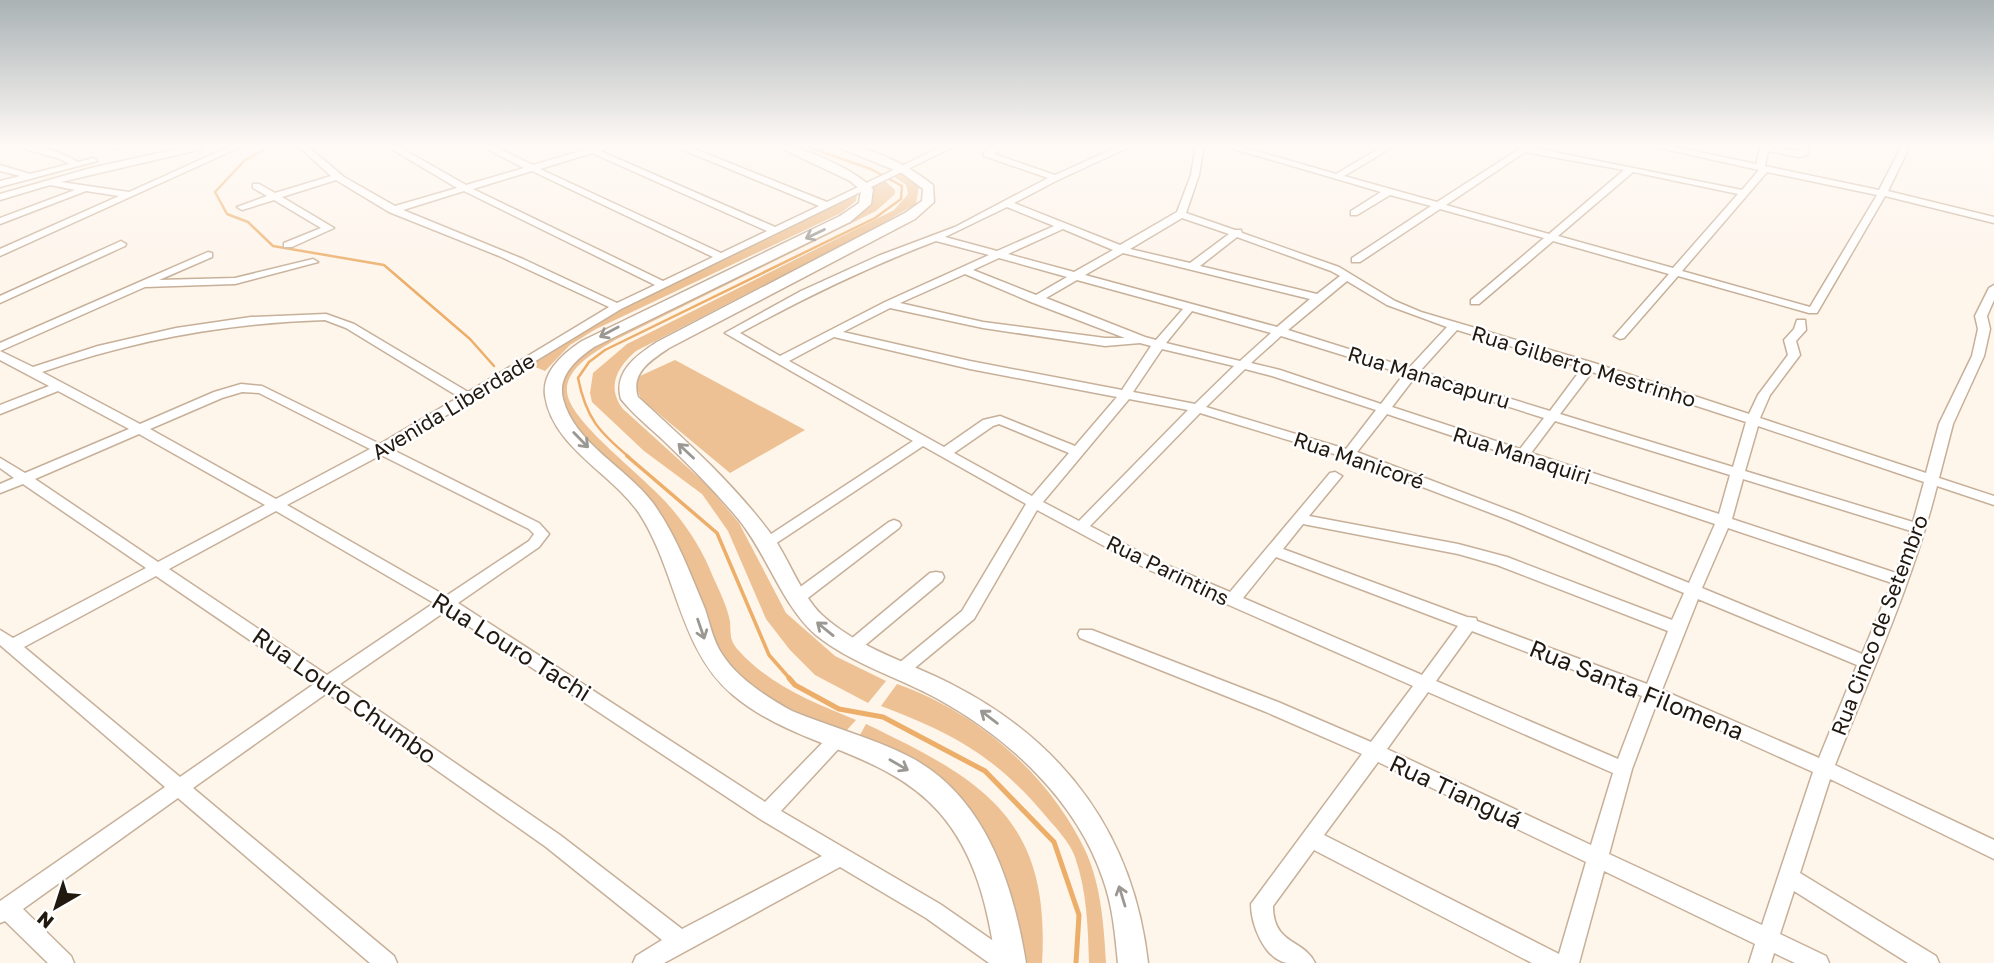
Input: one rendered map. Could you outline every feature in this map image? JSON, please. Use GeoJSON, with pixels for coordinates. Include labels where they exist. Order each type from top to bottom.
{"type":"FeatureCollection","features":[{"type":"Feature","properties":{"kind":"street"},"geometry":{"type":"LineString","coordinates":[[0,197],[29,189]]}},
{"type":"Feature","properties":{"kind":"street"},"geometry":{"type":"LineString","coordinates":[[0,220],[84,189]]}},
{"type":"Feature","properties":{"kind":"street"},"geometry":{"type":"LineString","coordinates":[[93,189],[132,195]]}},
{"type":"Feature","properties":{"kind":"street"},"geometry":{"type":"LineString","coordinates":[[0,253],[145,189]]}},
{"type":"Feature","properties":{"kind":"street"},"geometry":{"type":"LineString","coordinates":[[260,189],[329,228],[288,245]]}},
{"type":"Feature","properties":{"kind":"street"},"geometry":{"type":"LineString","coordinates":[[242,207],[298,189]]}},
{"type":"Feature","properties":{"kind":"street"},"geometry":{"type":"LineString","coordinates":[[356,189],[392,210],[489,248],[617,307]]}},
{"type":"Feature","properties":{"kind":"street"},"geometry":{"type":"LineString","coordinates":[[392,210],[461,189]]}},
{"type":"Feature","properties":{"kind":"street"},"geometry":{"type":"LineString","coordinates":[[466,189],[662,284]]}},
{"type":"Feature","properties":{"kind":"street"},"geometry":{"type":"LineString","coordinates":[[575,189],[719,256]]}},
{"type":"Feature","properties":{"kind":"street"},"geometry":{"type":"LineString","coordinates":[[679,189],[774,230]]}},
{"type":"Feature","properties":{"kind":"street"},"geometry":{"type":"LineString","coordinates":[[785,189],[825,205]]}},
{"type":"Feature","properties":{"kind":"street","name":"Avenida Liberdade"},"geometry":{"type":"LineString","coordinates":[[6,641],[159,569],[279,505],[469,398],[617,307],[857,189]]}},
{"type":"Feature","properties":{"kind":"street"},"geometry":{"type":"LineString","coordinates":[[868,189],[867,200],[856,213],[599,337],[572,355],[557,373],[552,387],[559,411],[570,429],[646,508],[678,570],[709,652],[717,664],[752,698],[778,715],[898,763],[926,783],[953,809],[983,855],[995,889],[1009,963]]}},
{"type":"Feature","properties":{"kind":"street"},"geometry":{"type":"LineString","coordinates":[[929,189],[931,196],[921,209],[663,345],[642,360],[629,379],[627,393],[630,399],[711,474],[767,543],[798,597],[820,626],[851,648],[979,710],[1028,747],[1063,785],[1102,844],[1116,877],[1130,923],[1133,963]]}},
{"type":"Feature","properties":{"kind":"street"},"geometry":{"type":"LineString","coordinates":[[937,238],[1035,189]]}},
{"type":"Feature","properties":{"kind":"street"},"geometry":{"type":"LineString","coordinates":[[1035,300],[1181,214],[1190,189]]}},
{"type":"Feature","properties":{"kind":"street"},"geometry":{"type":"LineString","coordinates":[[1377,189],[1812,311],[1885,189]]}},
{"type":"Feature","properties":{"kind":"street"},"geometry":{"type":"LineString","coordinates":[[1356,260],[1464,189]]}},
{"type":"Feature","properties":{"kind":"street"},"geometry":{"type":"LineString","coordinates":[[1475,302],[1607,189]]}},
{"type":"Feature","properties":{"kind":"street"},"geometry":{"type":"LineString","coordinates":[[1726,189],[1745,193]]}},
{"type":"Feature","properties":{"kind":"street"},"geometry":{"type":"LineString","coordinates":[[1620,337],[1748,189]]}},
{"type":"Feature","properties":{"kind":"street"},"geometry":{"type":"LineString","coordinates":[[1864,189],[1994,220]]}},
{"type":"Feature","properties":{"kind":"street"},"geometry":{"type":"LineString","coordinates":[[1354,213],[1388,192]]}},
{"type":"Feature","properties":{"kind":"street"},"geometry":{"type":"LineString","coordinates":[[1008,204],[1122,250],[1318,298]]}},
{"type":"Feature","properties":{"kind":"street","name":"Rua Gilberto Mestrinho"},"geometry":{"type":"LineString","coordinates":[[1181,214],[1238,232],[1348,275],[1399,307],[1753,419],[1994,501]]}},
{"type":"Feature","properties":{"kind":"street"},"geometry":{"type":"LineString","coordinates":[[780,360],[889,304],[1060,227]]}},
{"type":"Feature","properties":{"kind":"street"},"geometry":{"type":"LineString","coordinates":[[1191,268],[1238,232]]}},
{"type":"Feature","properties":{"kind":"street","name":"Rua Manacapuru"},"geometry":{"type":"LineString","coordinates":[[937,238],[1191,306],[1413,371],[1919,529]]}},
{"type":"Feature","properties":{"kind":"street","name":"Rua Parintins"},"geometry":{"type":"LineString","coordinates":[[937,238],[816,288],[731,333],[1034,503],[1152,565],[1623,769]]}},
{"type":"Feature","properties":{"kind":"street"},"geometry":{"type":"LineString","coordinates":[[0,300],[121,244]]}},
{"type":"Feature","properties":{"kind":"street"},"geometry":{"type":"LineString","coordinates":[[0,347],[91,310],[141,284],[208,255]]}},
{"type":"Feature","properties":{"kind":"street"},"geometry":{"type":"LineString","coordinates":[[141,284],[235,281],[313,262]]}},
{"type":"Feature","properties":{"kind":"street","name":"Rua Manaquiri"},"geometry":{"type":"LineString","coordinates":[[964,270],[1141,340],[1245,364],[1901,580]]}},
{"type":"Feature","properties":{"kind":"street"},"geometry":{"type":"LineString","coordinates":[[1081,527],[1197,408],[1318,298],[1348,275]]}},
{"type":"Feature","properties":{"kind":"street","name":"Rua Cinco de Setembro"},"geometry":{"type":"LineString","coordinates":[[1760,963],[1824,768],[1901,580],[1919,529],[1946,424],[1986,358],[1981,316],[1994,288]]}},
{"type":"Feature","properties":{"kind":"street","name":"Rua Manaquiri"},"geometry":{"type":"LineString","coordinates":[[889,304],[983,325],[1105,342],[1141,340]]}},
{"type":"Feature","properties":{"kind":"street"},"geometry":{"type":"LineString","coordinates":[[899,673],[956,628],[968,615],[1034,503],[1126,394],[1158,345],[1191,306]]}},
{"type":"Feature","properties":{"kind":"street"},"geometry":{"type":"LineString","coordinates":[[32,372],[118,344],[167,334],[326,317],[350,326],[469,398]]}},
{"type":"Feature","properties":{"kind":"street"},"geometry":{"type":"LineString","coordinates":[[1568,963],[1623,769],[1677,628],[1724,521],[1753,419],[1776,378],[1794,355],[1790,340],[1800,330],[1801,322]]}},
{"type":"Feature","properties":{"kind":"street"},"geometry":{"type":"LineString","coordinates":[[1349,454],[1413,371],[1454,326]]}},
{"type":"Feature","properties":{"kind":"street","name":"Rua Manicoré"},"geometry":{"type":"LineString","coordinates":[[830,333],[959,362],[1197,408],[1349,454],[1866,662]]}},
{"type":"Feature","properties":{"kind":"street","name":"Rua Louro Tachi"},"geometry":{"type":"LineString","coordinates":[[0,355],[279,505],[446,603],[767,813],[933,911],[1009,963]]}},
{"type":"Feature","properties":{"kind":"street"},"geometry":{"type":"LineString","coordinates":[[1522,456],[1551,414],[1590,366]]}},
{"type":"Feature","properties":{"kind":"street"},"geometry":{"type":"LineString","coordinates":[[0,410],[57,387]]}},
{"type":"Feature","properties":{"kind":"street"},"geometry":{"type":"LineString","coordinates":[[0,489],[230,391],[250,388],[262,390],[383,448],[534,526],[542,534],[534,544],[328,683],[4,911],[63,963]]}},
{"type":"Feature","properties":{"kind":"street"},"geometry":{"type":"LineString","coordinates":[[946,452],[988,422],[1000,420],[1077,451]]}},
{"type":"Feature","properties":{"kind":"street"},"geometry":{"type":"LineString","coordinates":[[767,543],[923,440]]}},
{"type":"Feature","properties":{"kind":"street","name":"Rua Louro Chumbo"},"geometry":{"type":"LineString","coordinates":[[0,463],[328,683],[553,841],[680,941]]}},
{"type":"Feature","properties":{"kind":"street"},"geometry":{"type":"LineString","coordinates":[[1232,600],[1335,476]]}},
{"type":"Feature","properties":{"kind":"street"},"geometry":{"type":"LineString","coordinates":[[1300,519],[1458,549],[1502,561],[1677,628]]}},
{"type":"Feature","properties":{"kind":"street"},"geometry":{"type":"LineString","coordinates":[[798,597],[894,525]]}},
{"type":"Feature","properties":{"kind":"street","name":"Rua Santa Filomena"},"geometry":{"type":"LineString","coordinates":[[1272,550],[1470,622],[1653,693],[1824,768],[1994,850]]}},
{"type":"Feature","properties":{"kind":"street"},"geometry":{"type":"LineString","coordinates":[[851,648],[936,577]]}},
{"type":"Feature","properties":{"kind":"street"},"geometry":{"type":"LineString","coordinates":[[1297,959],[1268,935],[1261,915],[1262,904],[1470,622]]}},
{"type":"Feature","properties":{"kind":"street","name":"Rua Tianguá"},"geometry":{"type":"LineString","coordinates":[[1086,634],[1272,707],[1375,752],[1818,963]]}},
{"type":"Feature","properties":{"kind":"street"},"geometry":{"type":"LineString","coordinates":[[6,641],[386,963]]}},
{"type":"Feature","properties":{"kind":"street"},"geometry":{"type":"LineString","coordinates":[[767,813],[836,740]]}},
{"type":"Feature","properties":{"kind":"street"},"geometry":{"type":"LineString","coordinates":[[1310,838],[1554,963]]}},
{"type":"Feature","properties":{"kind":"street"},"geometry":{"type":"LineString","coordinates":[[644,963],[680,941],[840,857]]}},
{"type":"Feature","properties":{"kind":"street"},"geometry":{"type":"LineString","coordinates":[[1790,878],[1928,963]]}},
{"type":"Feature","properties":{"kind":"shaded area"},"geometry":{"type":"Polygon","coordinates":[[[865,189],[895,190],[895,194],[876,211],[615,340],[582,362],[569,378],[567,387],[574,410],[599,438],[661,497],[690,533],[723,599],[729,617],[731,637],[736,647],[751,663],[778,683],[856,720],[846,731],[813,719],[766,696],[724,663],[633,482],[568,421],[557,381],[583,350],[854,216],[865,189]]]}},
{"type":"Feature","properties":{"kind":"shaded area"},"geometry":{"type":"Polygon","coordinates":[[[907,189],[919,189],[916,204],[636,351],[619,371],[615,385],[615,393],[623,409],[708,486],[739,523],[786,613],[835,656],[886,681],[868,703],[815,675],[790,650],[766,619],[728,531],[702,494],[644,451],[592,402],[590,393],[593,373],[627,344],[894,210],[908,194],[907,189]]]}},
{"type":"Feature","properties":{"kind":"shaded area"},"geometry":{"type":"Polygon","coordinates":[[[857,194],[856,201],[841,213],[596,329],[570,345],[545,371],[528,364],[617,309],[857,194]]]}},
{"type":"Feature","properties":{"kind":"shaded area"},"geometry":{"type":"Polygon","coordinates":[[[675,360],[805,430],[730,473],[641,399],[636,386],[640,376],[675,360]]]}},
{"type":"Feature","properties":{"kind":"shaded area"},"geometry":{"type":"Polygon","coordinates":[[[897,684],[927,696],[982,729],[1031,772],[1053,797],[1071,824],[1091,865],[1101,906],[1106,963],[1089,963],[1082,883],[1075,857],[1065,840],[1026,794],[989,761],[951,736],[881,706],[897,684]]]}},
{"type":"Feature","properties":{"kind":"shaded area"},"geometry":{"type":"Polygon","coordinates":[[[866,724],[944,765],[975,786],[1001,810],[1021,839],[1035,873],[1042,914],[1042,963],[1009,963],[1000,887],[901,754],[860,735],[866,724]]]}},
{"type":"Feature","properties":{"kind":"waterway"},"geometry":{"type":"LineString","coordinates":[[218,189],[215,192],[227,214],[248,222],[273,246],[384,265],[470,339],[494,366]]}},
{"type":"Feature","properties":{"kind":"waterway"},"geometry":{"type":"LineString","coordinates":[[629,457],[602,432],[585,404],[578,378],[589,362],[605,350],[875,218],[901,199],[902,189]]}},
{"type":"Feature","properties":{"kind":"waterway"},"geometry":{"type":"LineString","coordinates":[[627,456],[717,533],[769,655],[791,680]]}},
{"type":"Feature","properties":{"kind":"waterway"},"geometry":{"type":"LineString","coordinates":[[789,678],[795,685],[839,709],[883,717],[985,771],[1054,842],[1079,915],[1076,963]]}}]}
